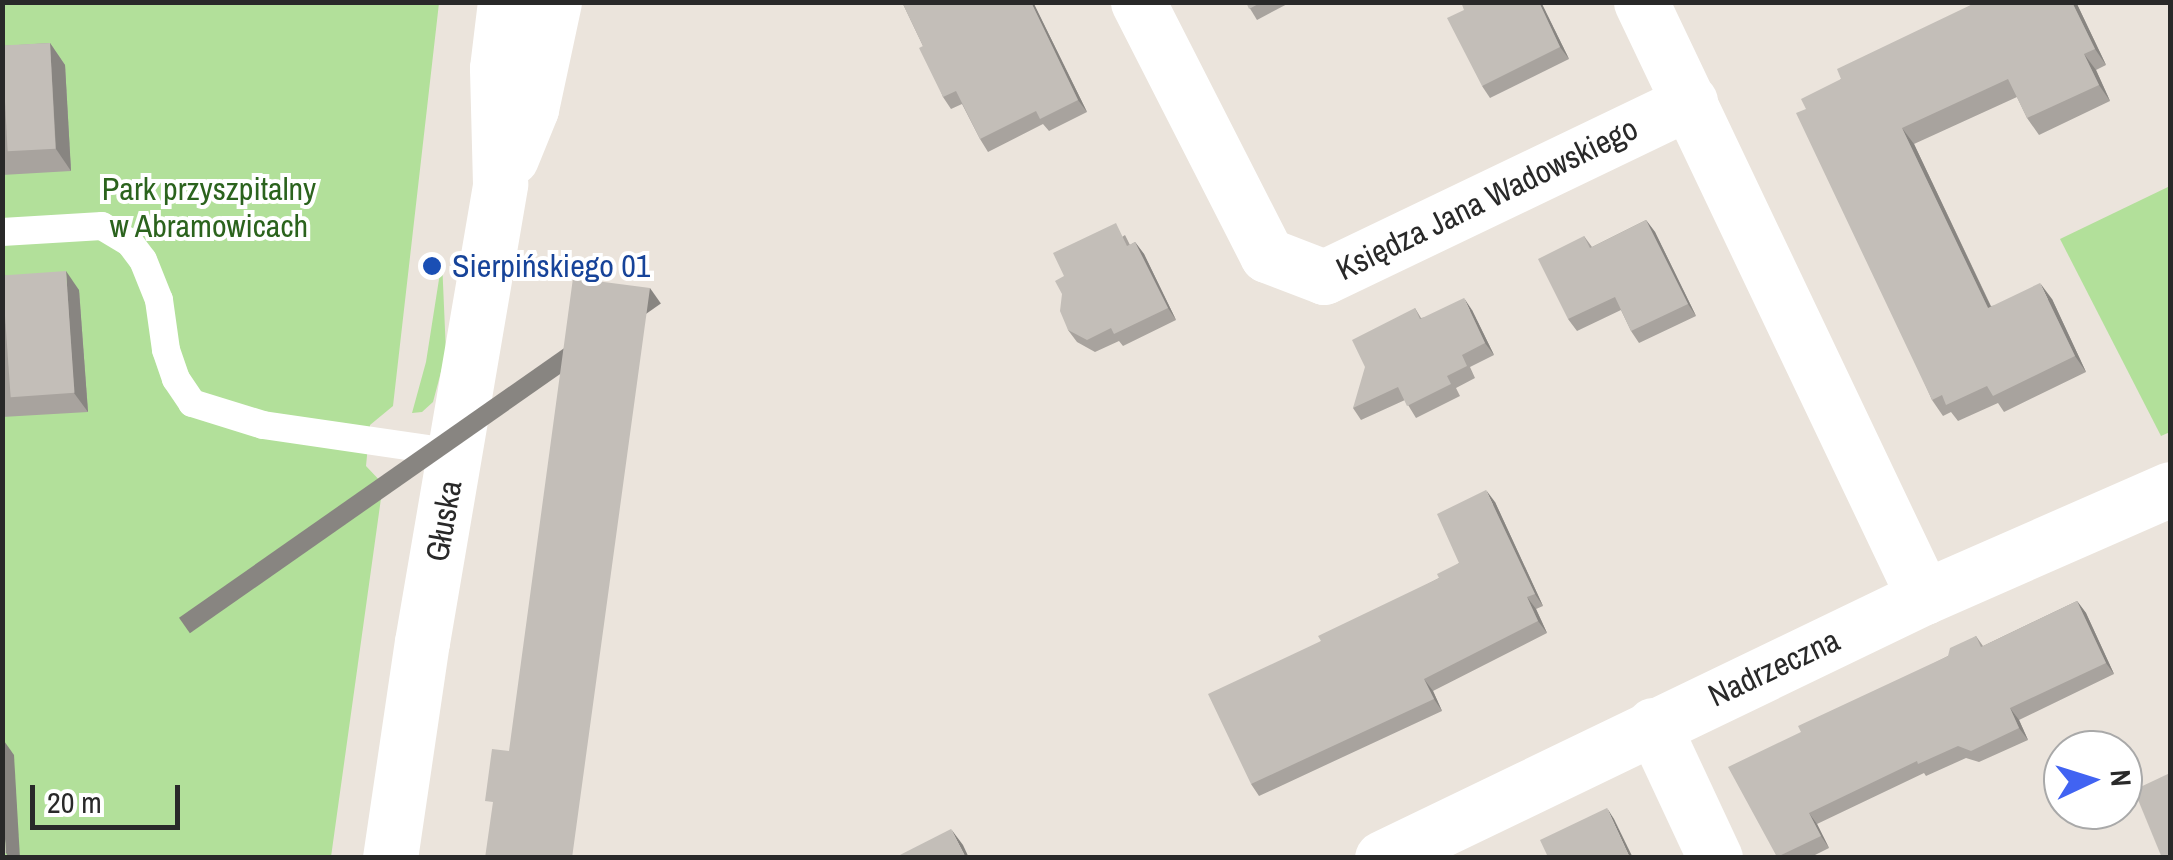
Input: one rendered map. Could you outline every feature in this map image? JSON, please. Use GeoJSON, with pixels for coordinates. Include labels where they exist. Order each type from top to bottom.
{"type":"FeatureCollection","features":[{"type":"Feature","properties":{"kind":"street","name":"Głuska"},"geometry":{"type":"LineString","coordinates":[[390,858],[422,642],[500,184],[496,68],[506,2]]}},
{"type":"Feature","properties":{"kind":"street","name":"Głuska"},"geometry":{"type":"LineString","coordinates":[[500,184],[530,109],[554,2]]}},
{"type":"Feature","properties":{"kind":"street","name":"Księdza Jana Wadowskiego"},"geometry":{"type":"LineString","coordinates":[[1138,2],[1268,255],[1324,277],[1690,102]]}},
{"type":"Feature","properties":{"kind":"street"},"geometry":{"type":"LineString","coordinates":[[1641,2],[1924,598]]}},
{"type":"Feature","properties":{"kind":"street","name":"Nadrzeczna"},"geometry":{"type":"LineString","coordinates":[[1382,858],[1924,598],[2167,499]]}},
{"type":"Feature","properties":{"kind":"street"},"geometry":{"type":"LineString","coordinates":[[1653,725],[1714,858]]}},
{"type":"Feature","properties":{"kind":"lane"},"geometry":{"type":"LineString","coordinates":[[2,232],[102,226],[130,243],[143,260],[159,300],[176,379],[192,403],[263,426],[456,452]]}},
{"type":"Feature","properties":{"kind":"green space","name":"Park przyszpitalny w Abramowicach"},"geometry":{"type":"Polygon","coordinates":[[[2,3],[439,3],[393,406],[370,425],[366,466],[383,484],[331,857],[3,857],[2,3]]]}},
{"type":"Feature","properties":{"kind":"green space"},"geometry":{"type":"Polygon","coordinates":[[[2170,186],[2170,432],[2161,436],[2060,239],[2170,186]]]}},
{"type":"Feature","properties":{"kind":"green space"},"geometry":{"type":"Polygon","coordinates":[[[442,260],[446,353],[433,402],[422,412],[412,413],[426,362],[442,260]]]}},
{"type":"Feature","properties":{"kind":"building"},"geometry":{"type":"Polygon","coordinates":[[[902,2],[1031,2],[1078,100],[1040,119],[1036,111],[980,139],[956,91],[943,97],[902,2]]]}},
{"type":"Feature","properties":{"kind":"building"},"geometry":{"type":"Polygon","coordinates":[[[1461,2],[1539,2],[1560,47],[1482,86],[1447,18],[1464,10],[1461,2]]]}},
{"type":"Feature","properties":{"kind":"building"},"geometry":{"type":"Polygon","coordinates":[[[1977,2],[2072,2],[2095,49],[2084,54],[2099,85],[2027,118],[2008,79],[1902,128],[1988,308],[2040,283],[2075,356],[1993,396],[1987,386],[1946,405],[1942,395],[1932,400],[1796,113],[1806,109],[1801,99],[1841,79],[1837,69],[1977,2]]]}},
{"type":"Feature","properties":{"kind":"building"},"geometry":{"type":"Polygon","coordinates":[[[50,43],[56,149],[8,151],[2,46],[50,43]]]}},
{"type":"Feature","properties":{"kind":"building"},"geometry":{"type":"Polygon","coordinates":[[[1646,220],[1688,304],[1631,331],[1615,297],[1568,319],[1538,259],[1584,236],[1590,248],[1646,220]]]}},
{"type":"Feature","properties":{"kind":"building"},"geometry":{"type":"Polygon","coordinates":[[[1116,223],[1127,246],[1135,242],[1168,308],[1114,334],[1111,328],[1087,340],[1068,330],[1060,311],[1062,294],[1055,281],[1064,276],[1053,253],[1116,223]]]}},
{"type":"Feature","properties":{"kind":"building"},"geometry":{"type":"Polygon","coordinates":[[[66,271],[75,393],[11,397],[2,275],[66,271]]]}},
{"type":"Feature","properties":{"kind":"building"},"geometry":{"type":"Polygon","coordinates":[[[573,278],[650,288],[572,858],[485,858],[493,802],[485,801],[492,749],[509,751],[573,278]]]}},
{"type":"Feature","properties":{"kind":"building"},"geometry":{"type":"Polygon","coordinates":[[[1464,298],[1485,343],[1462,355],[1467,366],[1447,376],[1451,384],[1407,406],[1398,387],[1353,408],[1365,367],[1352,340],[1415,308],[1420,319],[1464,298]]]}},
{"type":"Feature","properties":{"kind":"building"},"geometry":{"type":"Polygon","coordinates":[[[1486,490],[1535,594],[1527,597],[1538,621],[1424,679],[1434,699],[1251,784],[1208,694],[1321,641],[1318,636],[1439,578],[1437,574],[1459,563],[1437,514],[1486,490]]]}},
{"type":"Feature","properties":{"kind":"building"},"geometry":{"type":"Polygon","coordinates":[[[2077,601],[2106,663],[2010,708],[2019,728],[1971,751],[1958,746],[1918,764],[1917,761],[1809,813],[1821,836],[1777,857],[1728,767],[1801,732],[1798,726],[1948,656],[1950,648],[1976,636],[1981,647],[2077,601]]]}},
{"type":"Feature","properties":{"kind":"building"},"geometry":{"type":"Polygon","coordinates":[[[2170,773],[2170,858],[2162,858],[2143,812],[2143,786],[2170,773]]]}},
{"type":"Feature","properties":{"kind":"building"},"geometry":{"type":"Polygon","coordinates":[[[2,797],[6,853],[2,853],[2,797]]]}},
{"type":"Feature","properties":{"kind":"building"},"geometry":{"type":"Polygon","coordinates":[[[1607,808],[1630,858],[1542,858],[1547,855],[1540,840],[1607,808]]]}},
{"type":"Feature","properties":{"kind":"building"},"geometry":{"type":"Polygon","coordinates":[[[951,829],[966,858],[894,858],[951,829]]]}},
{"type":"Feature","properties":{"kind":"place","name":"Sierpińskiego 01"},"geometry":{"type":"Point","coordinates":[432,266]}}]}
